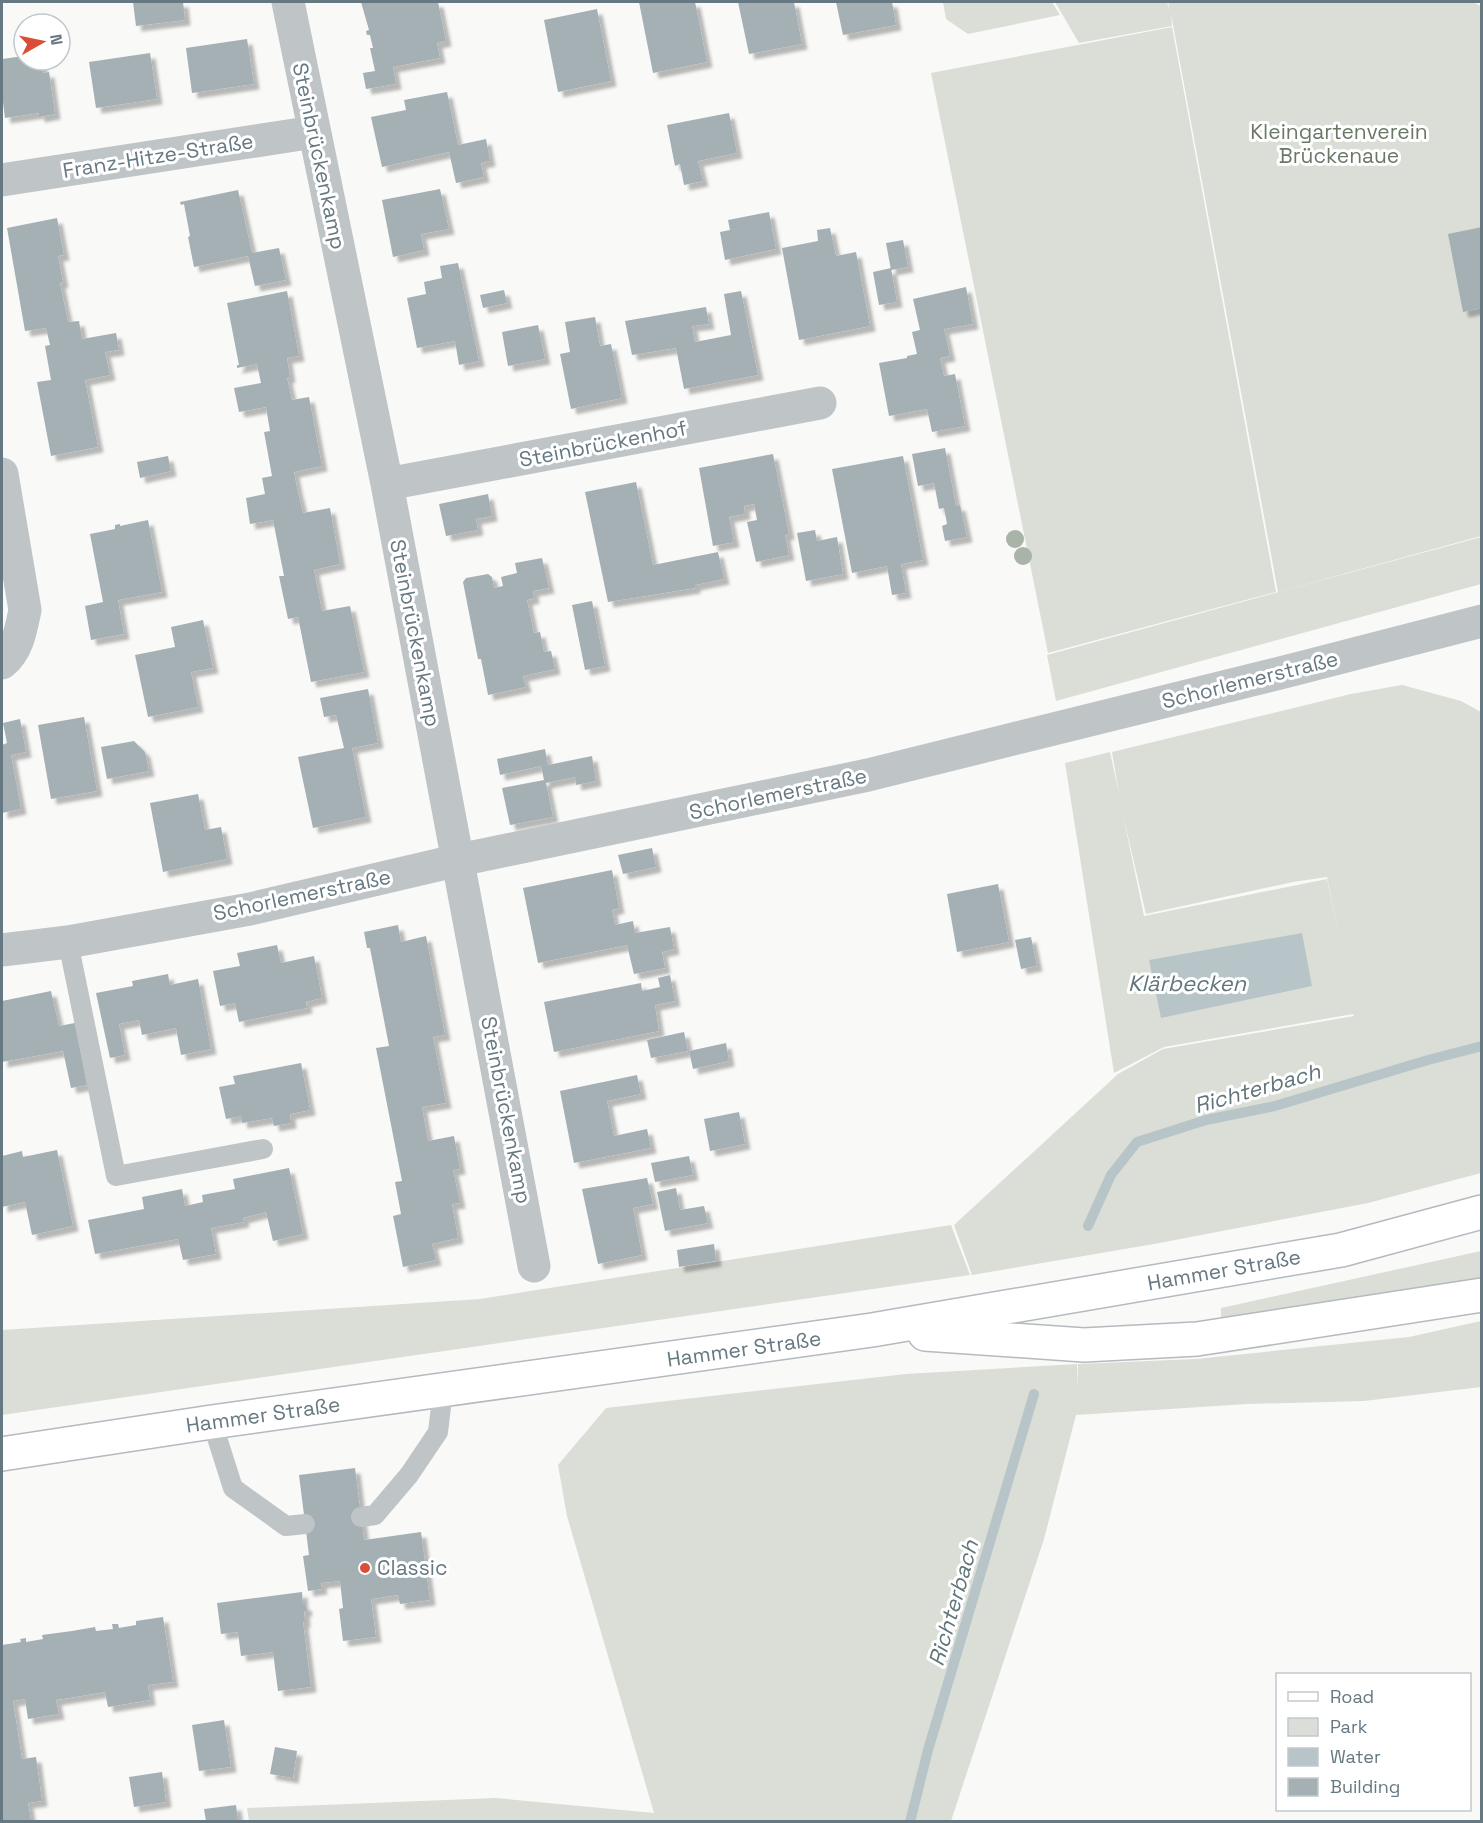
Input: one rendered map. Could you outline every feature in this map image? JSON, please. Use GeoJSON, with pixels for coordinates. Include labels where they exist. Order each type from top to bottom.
{"type":"FeatureCollection","features":[{"type":"Feature","properties":{"kind":"main road","name":"Hammer Straße"},"geometry":{"type":"LineString","coordinates":[[2,1454],[212,1422],[872,1330],[1341,1250],[1482,1212]]}},
{"type":"Feature","properties":{"kind":"main road"},"geometry":{"type":"LineString","coordinates":[[872,1330],[1084,1345],[1197,1339],[1482,1295]]}},
{"type":"Feature","properties":{"kind":"street","name":"Steinbrückenkamp"},"geometry":{"type":"LineString","coordinates":[[288,2],[387,484],[534,1266]]}},
{"type":"Feature","properties":{"kind":"street","name":"Franz-Hitze-Straße"},"geometry":{"type":"LineString","coordinates":[[2,180],[314,132]]}},
{"type":"Feature","properties":{"kind":"street","name":"Steinbrückenhof"},"geometry":{"type":"LineString","coordinates":[[387,484],[820,403]]}},
{"type":"Feature","properties":{"kind":"street"},"geometry":{"type":"LineString","coordinates":[[2,474],[25,610],[15,647],[2,663]]}},
{"type":"Feature","properties":{"kind":"street","name":"Schorlemerstraße"},"geometry":{"type":"LineString","coordinates":[[2,950],[68,942],[250,909],[459,861],[868,775],[1292,670],[1477,620],[1482,621]]}},
{"type":"Feature","properties":{"kind":"lane"},"geometry":{"type":"LineString","coordinates":[[68,942],[116,1176],[263,1149]]}},
{"type":"Feature","properties":{"kind":"lane"},"geometry":{"type":"LineString","coordinates":[[361,1517],[375,1515],[409,1475],[438,1432],[443,1390]]}},
{"type":"Feature","properties":{"kind":"lane"},"geometry":{"type":"LineString","coordinates":[[212,1422],[233,1488],[286,1526],[304,1524]]}},
{"type":"Feature","properties":{"kind":"green space"},"geometry":{"type":"Polygon","coordinates":[[[943,2],[1052,2],[1060,15],[968,34],[946,19],[943,2]]]}},
{"type":"Feature","properties":{"kind":"green space","name":"Kleingartenverein Brückenaue"},"geometry":{"type":"Polygon","coordinates":[[[1055,2],[1167,2],[1170,11],[1168,2],[1472,2],[1481,6],[1481,536],[1278,592],[1171,14],[1172,26],[1079,43],[1055,2]]]}},
{"type":"Feature","properties":{"kind":"green space"},"geometry":{"type":"Polygon","coordinates":[[[1172,27],[1276,592],[1048,653],[931,73],[1172,27]]]}},
{"type":"Feature","properties":{"kind":"green space"},"geometry":{"type":"Polygon","coordinates":[[[1481,537],[1481,584],[1056,701],[1047,655],[1481,537]]]}},
{"type":"Feature","properties":{"kind":"green space"},"geometry":{"type":"Polygon","coordinates":[[[1402,685],[1461,701],[1481,712],[1481,1173],[1368,1203],[1154,1244],[972,1275],[954,1225],[1118,1074],[1163,1049],[1354,1016],[1353,1014],[1164,1047],[1114,1073],[1065,763],[1110,752],[1119,794],[1112,752],[1351,694],[1402,685]],[[1123,815],[1144,916],[1327,879],[1341,948],[1327,877],[1293,882],[1146,914],[1123,815]]]}},
{"type":"Feature","properties":{"kind":"green space"},"geometry":{"type":"Polygon","coordinates":[[[951,1225],[970,1275],[2,1415],[2,1330],[480,1299],[951,1225]]]}},
{"type":"Feature","properties":{"kind":"green space"},"geometry":{"type":"Polygon","coordinates":[[[1481,1251],[1481,1279],[1221,1320],[1221,1308],[1481,1251]]]}},
{"type":"Feature","properties":{"kind":"green space"},"geometry":{"type":"Polygon","coordinates":[[[1481,1321],[1481,1387],[1364,1401],[1247,1404],[1076,1415],[1044,1539],[951,1821],[249,1821],[247,1808],[496,1798],[654,1813],[567,1516],[558,1465],[606,1408],[906,1374],[1077,1364],[1077,1390],[1078,1364],[1196,1359],[1409,1337],[1481,1321]]]}},
{"type":"Feature","properties":{"kind":"water","name":"Klärbecken"},"geometry":{"type":"Polygon","coordinates":[[[1302,933],[1312,986],[1161,1018],[1149,960],[1302,933]]]}},
{"type":"Feature","properties":{"kind":"building"},"geometry":{"type":"Polygon","coordinates":[[[133,2],[183,2],[185,20],[136,26],[133,2]]]}},
{"type":"Feature","properties":{"kind":"building"},"geometry":{"type":"Polygon","coordinates":[[[361,2],[438,2],[446,41],[437,43],[440,58],[393,67],[396,84],[366,89],[363,73],[375,71],[370,48],[373,48],[370,35],[367,35],[366,31],[369,30],[361,2]]]}},
{"type":"Feature","properties":{"kind":"building"},"geometry":{"type":"Polygon","coordinates":[[[639,2],[695,2],[707,62],[653,73],[639,2]]]}},
{"type":"Feature","properties":{"kind":"building"},"geometry":{"type":"Polygon","coordinates":[[[738,2],[794,2],[802,44],[749,54],[738,2]]]}},
{"type":"Feature","properties":{"kind":"building"},"geometry":{"type":"Polygon","coordinates":[[[836,2],[892,2],[896,25],[843,35],[836,2]]]}},
{"type":"Feature","properties":{"kind":"building"},"geometry":{"type":"Polygon","coordinates":[[[597,9],[611,81],[558,92],[544,20],[597,9]]]}},
{"type":"Feature","properties":{"kind":"building"},"geometry":{"type":"Polygon","coordinates":[[[247,39],[254,84],[192,93],[186,48],[247,39]]]}},
{"type":"Feature","properties":{"kind":"building"},"geometry":{"type":"Polygon","coordinates":[[[150,53],[157,99],[96,108],[89,62],[150,53]]]}},
{"type":"Feature","properties":{"kind":"building"},"geometry":{"type":"Polygon","coordinates":[[[12,58],[12,72],[49,72],[55,114],[39,117],[39,113],[5,118],[2,59],[12,58]]]}},
{"type":"Feature","properties":{"kind":"building"},"geometry":{"type":"Polygon","coordinates":[[[447,92],[458,145],[486,139],[490,161],[481,163],[484,177],[456,183],[449,152],[382,167],[371,117],[406,110],[404,100],[447,92]]]}},
{"type":"Feature","properties":{"kind":"building"},"geometry":{"type":"Polygon","coordinates":[[[729,113],[737,153],[698,161],[703,181],[684,185],[680,164],[675,166],[667,125],[729,113]]]}},
{"type":"Feature","properties":{"kind":"building"},"geometry":{"type":"Polygon","coordinates":[[[440,189],[449,229],[421,234],[424,250],[393,257],[382,200],[440,189]]]}},
{"type":"Feature","properties":{"kind":"building"},"geometry":{"type":"Polygon","coordinates":[[[238,190],[252,253],[279,248],[286,280],[255,286],[248,256],[194,267],[184,204],[181,205],[180,202],[238,190]]]}},
{"type":"Feature","properties":{"kind":"building"},"geometry":{"type":"Polygon","coordinates":[[[769,212],[776,249],[725,260],[720,232],[730,230],[728,220],[769,212]]]}},
{"type":"Feature","properties":{"kind":"building"},"geometry":{"type":"Polygon","coordinates":[[[57,218],[64,255],[58,256],[63,282],[60,283],[68,322],[79,321],[82,339],[116,333],[119,350],[105,352],[110,375],[85,380],[98,447],[51,456],[37,382],[51,380],[45,346],[50,345],[46,328],[25,331],[7,228],[57,218]]]}},
{"type":"Feature","properties":{"kind":"building"},"geometry":{"type":"Polygon","coordinates":[[[1482,227],[1482,308],[1463,312],[1448,234],[1482,227]]]}},
{"type":"Feature","properties":{"kind":"building"},"geometry":{"type":"Polygon","coordinates":[[[830,228],[836,256],[856,252],[870,326],[799,340],[782,248],[818,241],[817,230],[830,228]]]}},
{"type":"Feature","properties":{"kind":"building"},"geometry":{"type":"Polygon","coordinates":[[[903,240],[908,267],[891,270],[886,243],[903,240]]]}},
{"type":"Feature","properties":{"kind":"building"},"geometry":{"type":"Polygon","coordinates":[[[458,263],[479,361],[459,365],[455,341],[417,348],[407,298],[426,294],[424,282],[442,278],[440,266],[458,263]]]}},
{"type":"Feature","properties":{"kind":"building"},"geometry":{"type":"Polygon","coordinates":[[[891,268],[897,302],[879,305],[873,272],[891,268]]]}},
{"type":"Feature","properties":{"kind":"building"},"geometry":{"type":"Polygon","coordinates":[[[966,287],[973,324],[944,329],[950,356],[940,358],[944,376],[955,374],[965,426],[932,432],[927,409],[889,416],[879,363],[917,354],[912,332],[920,330],[913,299],[966,287]]]}},
{"type":"Feature","properties":{"kind":"building"},"geometry":{"type":"Polygon","coordinates":[[[504,290],[507,303],[483,308],[480,295],[504,290]]]}},
{"type":"Feature","properties":{"kind":"building"},"geometry":{"type":"Polygon","coordinates":[[[287,291],[299,356],[287,358],[290,377],[287,378],[292,400],[309,397],[322,466],[294,472],[297,488],[303,513],[330,508],[340,564],[314,570],[322,611],[350,606],[364,672],[311,682],[298,617],[288,619],[279,576],[284,576],[273,520],[250,524],[246,498],[265,494],[262,478],[272,476],[264,432],[270,431],[266,407],[239,412],[234,388],[261,383],[257,364],[237,368],[239,365],[227,303],[287,291]]]}},
{"type":"Feature","properties":{"kind":"building"},"geometry":{"type":"Polygon","coordinates":[[[741,291],[758,375],[684,389],[676,348],[632,355],[625,321],[706,307],[709,324],[692,326],[695,342],[731,335],[724,294],[741,291]]]}},
{"type":"Feature","properties":{"kind":"building"},"geometry":{"type":"Polygon","coordinates":[[[595,317],[600,346],[611,344],[622,398],[571,409],[560,354],[570,352],[565,322],[595,317]]]}},
{"type":"Feature","properties":{"kind":"building"},"geometry":{"type":"Polygon","coordinates":[[[538,325],[545,359],[508,366],[502,332],[538,325]]]}},
{"type":"Feature","properties":{"kind":"building"},"geometry":{"type":"Polygon","coordinates":[[[945,448],[956,506],[960,505],[967,537],[945,541],[942,526],[947,524],[944,508],[939,509],[934,483],[918,486],[912,454],[945,448]]]}},
{"type":"Feature","properties":{"kind":"building"},"geometry":{"type":"Polygon","coordinates":[[[773,454],[789,534],[785,535],[789,555],[756,562],[747,522],[757,520],[754,504],[744,506],[745,514],[729,517],[734,542],[713,546],[699,468],[773,454]]]}},
{"type":"Feature","properties":{"kind":"building"},"geometry":{"type":"Polygon","coordinates":[[[168,456],[171,471],[140,478],[137,462],[168,456]]]}},
{"type":"Feature","properties":{"kind":"building"},"geometry":{"type":"Polygon","coordinates":[[[903,456],[923,560],[901,564],[906,593],[892,595],[887,566],[852,573],[832,469],[903,456]]]}},
{"type":"Feature","properties":{"kind":"building"},"geometry":{"type":"Polygon","coordinates":[[[636,482],[653,565],[718,552],[724,579],[695,585],[695,588],[608,602],[585,492],[636,482]]]}},
{"type":"Feature","properties":{"kind":"building"},"geometry":{"type":"Polygon","coordinates":[[[488,494],[492,516],[476,519],[478,530],[446,536],[439,504],[488,494]]]}},
{"type":"Feature","properties":{"kind":"building"},"geometry":{"type":"Polygon","coordinates":[[[148,520],[162,592],[118,600],[124,634],[91,640],[85,606],[103,602],[90,534],[115,529],[115,525],[148,520]]]}},
{"type":"Feature","properties":{"kind":"building"},"geometry":{"type":"Polygon","coordinates":[[[815,530],[817,541],[837,537],[843,574],[806,581],[797,533],[815,530]]]}},
{"type":"Feature","properties":{"kind":"building"},"geometry":{"type":"Polygon","coordinates":[[[542,558],[549,588],[533,591],[534,598],[527,600],[534,633],[540,632],[544,652],[551,651],[555,669],[523,676],[526,687],[488,695],[481,659],[478,659],[463,582],[466,578],[488,574],[492,577],[494,588],[503,586],[501,577],[517,573],[515,563],[542,558]]]}},
{"type":"Feature","properties":{"kind":"building"},"geometry":{"type":"Polygon","coordinates":[[[592,601],[605,666],[585,670],[572,605],[592,601]]]}},
{"type":"Feature","properties":{"kind":"building"},"geometry":{"type":"Polygon","coordinates":[[[203,620],[213,668],[191,672],[198,707],[148,717],[135,655],[175,647],[171,627],[203,620]]]}},
{"type":"Feature","properties":{"kind":"building"},"geometry":{"type":"Polygon","coordinates":[[[368,689],[378,743],[352,748],[366,817],[313,828],[298,757],[344,748],[336,715],[324,717],[320,698],[368,689]]]}},
{"type":"Feature","properties":{"kind":"building"},"geometry":{"type":"Polygon","coordinates":[[[84,717],[97,791],[51,799],[38,725],[84,717]]]}},
{"type":"Feature","properties":{"kind":"building"},"geometry":{"type":"Polygon","coordinates":[[[20,719],[26,752],[11,755],[21,809],[2,813],[2,745],[7,743],[3,723],[20,719]]]}},
{"type":"Feature","properties":{"kind":"building"},"geometry":{"type":"Polygon","coordinates":[[[134,741],[145,752],[149,771],[107,779],[101,747],[134,741]]]}},
{"type":"Feature","properties":{"kind":"building"},"geometry":{"type":"Polygon","coordinates":[[[545,749],[548,765],[592,756],[596,781],[576,785],[575,777],[546,783],[553,817],[510,825],[502,788],[544,780],[541,766],[500,775],[497,759],[545,749]]]}},
{"type":"Feature","properties":{"kind":"building"},"geometry":{"type":"Polygon","coordinates":[[[198,794],[205,830],[221,827],[227,859],[163,872],[150,803],[198,794]]]}},
{"type":"Feature","properties":{"kind":"building"},"geometry":{"type":"Polygon","coordinates":[[[652,848],[656,867],[623,874],[618,855],[652,848]]]}},
{"type":"Feature","properties":{"kind":"building"},"geometry":{"type":"Polygon","coordinates":[[[612,870],[619,908],[612,910],[615,925],[633,921],[635,933],[670,927],[674,949],[662,952],[665,968],[634,974],[627,945],[538,963],[523,888],[612,870]]]}},
{"type":"Feature","properties":{"kind":"building"},"geometry":{"type":"Polygon","coordinates":[[[998,884],[1009,942],[957,952],[947,894],[998,884]]]}},
{"type":"Feature","properties":{"kind":"building"},"geometry":{"type":"Polygon","coordinates":[[[398,925],[401,942],[426,936],[445,1035],[433,1037],[446,1103],[422,1107],[428,1141],[454,1136],[460,1169],[453,1170],[460,1203],[452,1204],[458,1238],[432,1244],[436,1260],[403,1267],[393,1216],[401,1214],[395,1182],[402,1181],[376,1048],[389,1046],[370,948],[367,948],[364,932],[398,925]]]}},
{"type":"Feature","properties":{"kind":"building"},"geometry":{"type":"Polygon","coordinates":[[[1031,937],[1037,966],[1021,969],[1015,940],[1031,937]]]}},
{"type":"Feature","properties":{"kind":"building"},"geometry":{"type":"Polygon","coordinates":[[[277,945],[281,963],[314,956],[322,998],[306,1002],[307,1008],[239,1022],[235,1003],[220,1006],[213,971],[240,966],[237,953],[277,945]]]}},
{"type":"Feature","properties":{"kind":"building"},"geometry":{"type":"Polygon","coordinates":[[[168,974],[170,985],[198,979],[211,1049],[181,1055],[176,1028],[142,1035],[139,1020],[119,1024],[125,1055],[110,1058],[96,993],[133,986],[132,981],[168,974]]]}},
{"type":"Feature","properties":{"kind":"building"},"geometry":{"type":"Polygon","coordinates":[[[670,975],[675,1001],[655,1005],[659,1031],[554,1052],[544,1002],[641,983],[642,991],[660,987],[658,978],[670,975]]]}},
{"type":"Feature","properties":{"kind":"building"},"geometry":{"type":"Polygon","coordinates":[[[51,991],[59,1026],[75,1023],[87,1085],[71,1088],[63,1051],[2,1062],[2,1001],[51,991]]]}},
{"type":"Feature","properties":{"kind":"building"},"geometry":{"type":"Polygon","coordinates":[[[684,1032],[688,1051],[651,1058],[647,1040],[684,1032]]]}},
{"type":"Feature","properties":{"kind":"building"},"geometry":{"type":"Polygon","coordinates":[[[726,1043],[729,1061],[693,1069],[689,1051],[726,1043]]]}},
{"type":"Feature","properties":{"kind":"building"},"geometry":{"type":"Polygon","coordinates":[[[301,1063],[310,1110],[290,1114],[291,1123],[274,1126],[272,1118],[242,1123],[241,1116],[226,1119],[219,1087],[235,1084],[233,1076],[301,1063]]]}},
{"type":"Feature","properties":{"kind":"building"},"geometry":{"type":"Polygon","coordinates":[[[637,1075],[641,1094],[607,1101],[614,1136],[647,1129],[651,1148],[574,1163],[560,1091],[637,1075]]]}},
{"type":"Feature","properties":{"kind":"building"},"geometry":{"type":"Polygon","coordinates":[[[739,1112],[745,1144],[710,1151],[704,1119],[739,1112]]]}},
{"type":"Feature","properties":{"kind":"building"},"geometry":{"type":"Polygon","coordinates":[[[57,1150],[73,1226],[32,1235],[25,1202],[2,1207],[2,1156],[22,1151],[23,1157],[57,1150]]]}},
{"type":"Feature","properties":{"kind":"building"},"geometry":{"type":"Polygon","coordinates":[[[689,1156],[693,1175],[655,1182],[651,1163],[689,1156]]]}},
{"type":"Feature","properties":{"kind":"building"},"geometry":{"type":"Polygon","coordinates":[[[289,1168],[303,1234],[273,1241],[266,1212],[243,1218],[244,1222],[211,1228],[216,1254],[183,1260],[178,1239],[95,1254],[88,1220],[144,1209],[142,1197],[182,1189],[185,1206],[203,1202],[202,1195],[235,1189],[233,1179],[289,1168]]]}},
{"type":"Feature","properties":{"kind":"building"},"geometry":{"type":"Polygon","coordinates":[[[647,1178],[653,1204],[633,1208],[642,1255],[598,1264],[582,1189],[647,1178]]]}},
{"type":"Feature","properties":{"kind":"building"},"geometry":{"type":"Polygon","coordinates":[[[676,1188],[680,1210],[704,1206],[708,1223],[665,1231],[657,1192],[676,1188]]]}},
{"type":"Feature","properties":{"kind":"building"},"geometry":{"type":"Polygon","coordinates":[[[714,1244],[716,1261],[679,1267],[677,1250],[714,1244]]]}},
{"type":"Feature","properties":{"kind":"building"},"geometry":{"type":"Polygon","coordinates":[[[355,1468],[364,1540],[421,1532],[430,1600],[400,1604],[398,1595],[371,1599],[376,1637],[343,1641],[339,1609],[343,1608],[340,1581],[321,1583],[322,1589],[308,1591],[303,1556],[309,1555],[299,1475],[355,1468]]]}},
{"type":"Feature","properties":{"kind":"building"},"geometry":{"type":"Polygon","coordinates":[[[302,1592],[303,1605],[306,1605],[307,1611],[304,1611],[305,1622],[303,1622],[311,1687],[278,1691],[273,1652],[241,1656],[238,1632],[221,1634],[217,1603],[302,1592]]]}},
{"type":"Feature","properties":{"kind":"building"},"geometry":{"type":"Polygon","coordinates":[[[163,1617],[173,1682],[148,1685],[150,1700],[108,1707],[105,1692],[56,1700],[59,1714],[28,1719],[25,1699],[13,1701],[22,1759],[36,1757],[42,1801],[28,1803],[31,1821],[2,1821],[2,1645],[21,1642],[20,1639],[26,1638],[26,1642],[43,1639],[42,1635],[95,1627],[96,1631],[113,1629],[112,1624],[118,1624],[119,1628],[136,1625],[136,1621],[163,1617]]]}},
{"type":"Feature","properties":{"kind":"building"},"geometry":{"type":"Polygon","coordinates":[[[224,1720],[231,1767],[199,1771],[192,1725],[224,1720]]]}},
{"type":"Feature","properties":{"kind":"building"},"geometry":{"type":"Polygon","coordinates":[[[275,1747],[297,1751],[293,1778],[270,1774],[275,1747]]]}},
{"type":"Feature","properties":{"kind":"building"},"geometry":{"type":"Polygon","coordinates":[[[162,1772],[166,1802],[134,1807],[129,1777],[162,1772]]]}},
{"type":"Feature","properties":{"kind":"building"},"geometry":{"type":"Polygon","coordinates":[[[236,1805],[238,1821],[206,1821],[204,1809],[236,1805]]]}},
{"type":"Feature","properties":{"kind":"waterway","name":"Richterbach"},"geometry":{"type":"LineString","coordinates":[[1088,1226],[1111,1175],[1137,1142],[1206,1120],[1275,1106],[1482,1046]]}},
{"type":"Feature","properties":{"kind":"waterway","name":"Richterbach"},"geometry":{"type":"LineString","coordinates":[[910,1822],[928,1750],[1034,1394]]}},
{"type":"Feature","properties":{"kind":"place","name":"Classic"},"geometry":{"type":"Point","coordinates":[365,1568]}}]}
